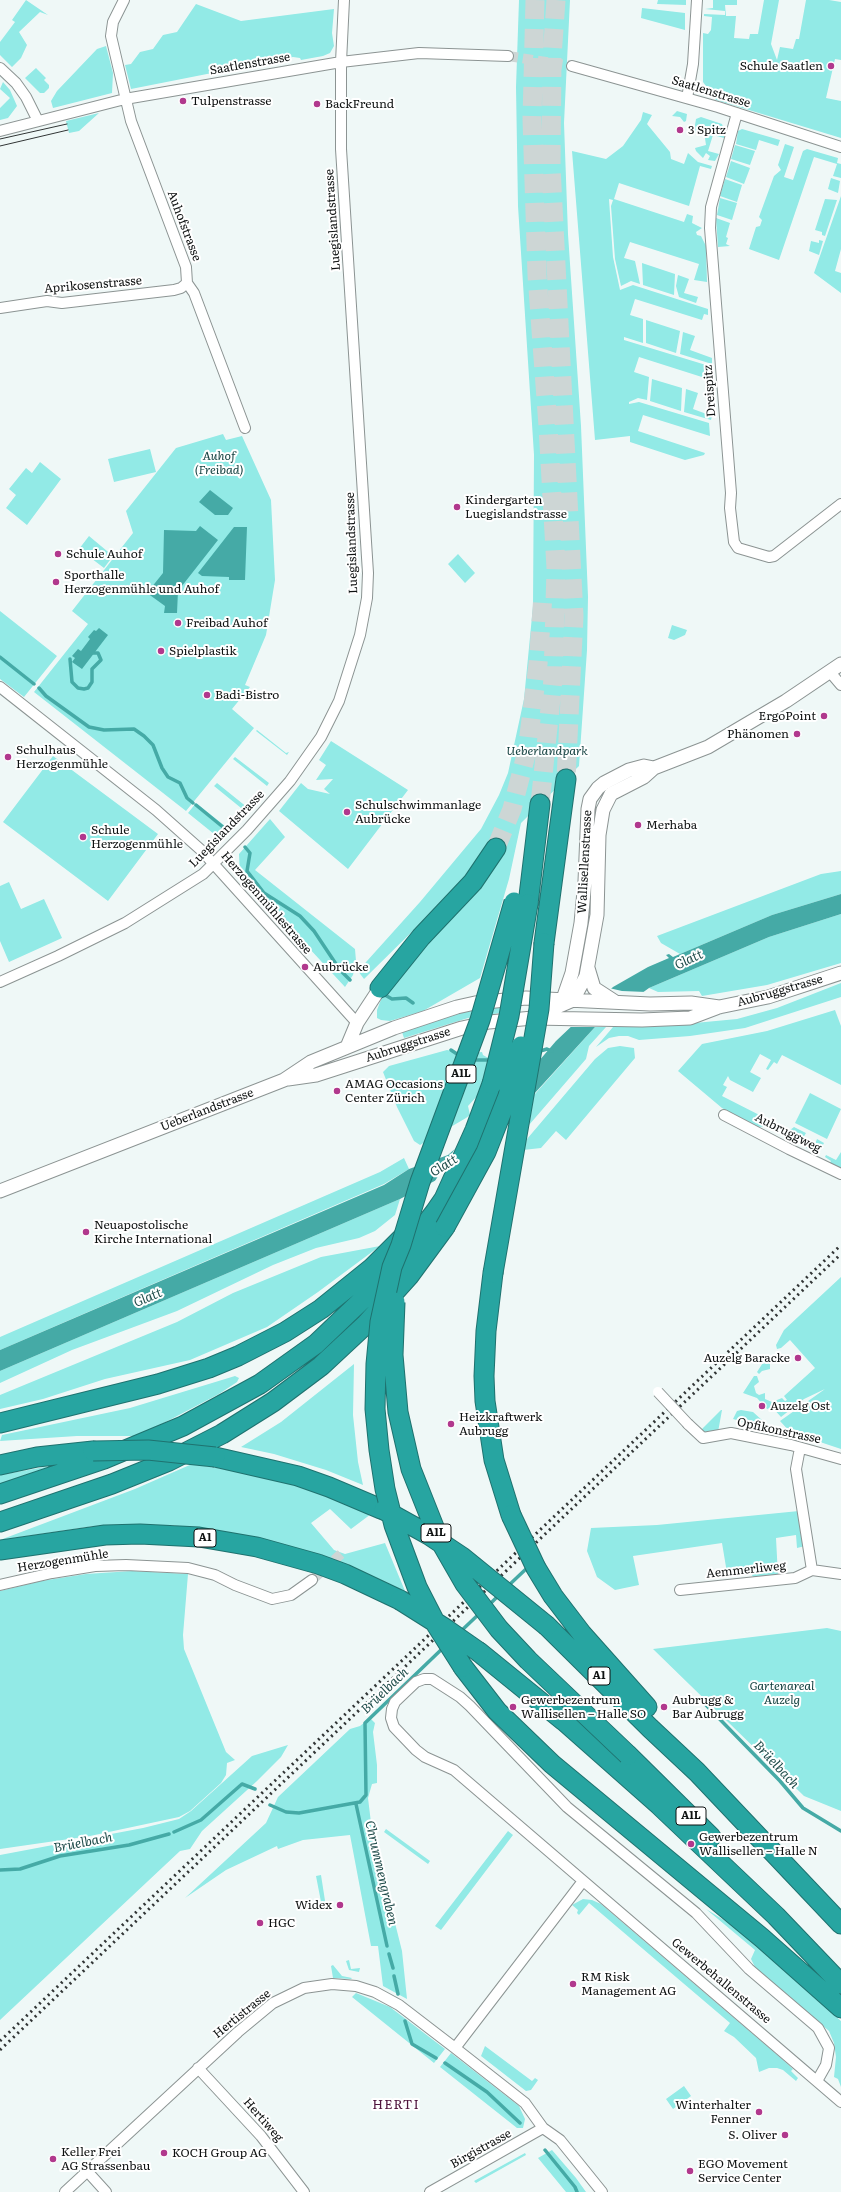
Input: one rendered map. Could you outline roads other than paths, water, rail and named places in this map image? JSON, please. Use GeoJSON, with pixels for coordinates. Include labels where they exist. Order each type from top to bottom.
{"type":"FeatureCollection","features":[{"type":"Feature","properties":{"kind":"highway","name":"A1L"},"geometry":{"type":"LineString","coordinates":[[0,1494],[68,1472],[156,1438],[215,1410],[260,1384],[307,1351],[354,1310],[382,1281],[483,1158],[508,1096],[523,1038],[544,943],[566,779]]}},
{"type":"Feature","properties":{"kind":"highway","name":"A1L"},"geometry":{"type":"LineString","coordinates":[[0,1522],[112,1484],[169,1461],[222,1434],[273,1402],[321,1366],[365,1325],[409,1276],[429,1225],[481,1116],[499,1060],[514,994],[521,903],[535,809]]}},
{"type":"Feature","properties":{"kind":"highway"},"geometry":{"type":"LineString","coordinates":[[380,988],[421,937],[473,882],[496,848]]}},
{"type":"Feature","properties":{"kind":"highway","name":"A1L"},"geometry":{"type":"LineString","coordinates":[[521,903],[480,1020],[420,1182],[401,1245],[392,1267],[380,1322],[376,1364],[376,1428],[381,1468],[394,1525],[408,1566],[427,1608],[448,1646],[475,1684],[522,1736],[593,1799],[762,1938],[841,2008]]}},
{"type":"Feature","properties":{"kind":"highway","name":"A1L"},"geometry":{"type":"LineString","coordinates":[[544,943],[539,1009],[493,1273],[486,1331],[484,1376],[485,1401],[494,1460],[511,1515],[527,1552],[559,1604],[593,1648],[658,1718],[697,1772]]}},
{"type":"Feature","properties":{"kind":"highway","name":"A1L"},"geometry":{"type":"LineString","coordinates":[[0,1423],[158,1384],[209,1368],[255,1348],[299,1324],[341,1294],[392,1249],[429,1225]]}},
{"type":"Feature","properties":{"kind":"highway","name":"A1L"},"geometry":{"type":"LineString","coordinates":[[401,1245],[393,1336],[394,1372],[398,1412],[406,1449],[418,1490],[438,1537],[454,1566],[475,1598],[514,1645],[669,1794],[779,1912]]}},
{"type":"Feature","properties":{"kind":"highway","name":"A1"},"geometry":{"type":"LineString","coordinates":[[0,1465],[37,1457],[93,1451],[148,1450],[215,1457],[298,1476],[382,1509],[429,1535],[462,1557],[537,1616],[697,1772],[841,1924]]}},
{"type":"Feature","properties":{"kind":"highway","name":"A1"},"geometry":{"type":"LineString","coordinates":[[0,1550],[105,1535],[140,1534],[199,1537],[257,1547],[318,1564],[346,1574],[400,1600],[463,1641],[540,1701],[779,1912],[807,1948],[841,1984]]}},
{"type":"Feature","properties":{"kind":"street"},"geometry":{"type":"LineString","coordinates":[[124,0],[113,22],[111,36],[125,99]]}},
{"type":"Feature","properties":{"kind":"street","name":"Luegislandstrasse"},"geometry":{"type":"LineString","coordinates":[[0,982],[58,956],[125,923],[173,895],[203,874],[290,781],[325,731],[339,701],[351,665],[367,598],[368,573],[341,149],[341,62],[344,0]]}},
{"type":"Feature","properties":{"kind":"street"},"geometry":{"type":"LineString","coordinates":[[687,98],[693,64],[696,0]]}},
{"type":"Feature","properties":{"kind":"street","name":"Saatlenstrasse"},"geometry":{"type":"LineString","coordinates":[[0,131],[125,99],[341,62],[419,53],[508,56]]}},
{"type":"Feature","properties":{"kind":"street","name":"Saatlenstrasse"},"geometry":{"type":"LineString","coordinates":[[572,66],[738,113],[841,147]]}},
{"type":"Feature","properties":{"kind":"street"},"geometry":{"type":"LineString","coordinates":[[0,68],[16,83],[26,97],[38,121]]}},
{"type":"Feature","properties":{"kind":"street","name":"Auhofstrasse"},"geometry":{"type":"LineString","coordinates":[[125,99],[134,131],[186,267],[187,283],[194,293],[245,428]]}},
{"type":"Feature","properties":{"kind":"street","name":"Dreispitz"},"geometry":{"type":"LineString","coordinates":[[738,113],[711,207],[710,228],[731,493],[730,508],[734,542],[738,548],[769,557],[774,556],[841,504]]}},
{"type":"Feature","properties":{"kind":"street","name":"Aprikosenstrasse"},"geometry":{"type":"LineString","coordinates":[[0,308],[47,302],[62,303],[174,290],[187,283]]}},
{"type":"Feature","properties":{"kind":"street","name":"Wallisellenstrasse"},"geometry":{"type":"LineString","coordinates":[[571,1002],[583,985],[588,968],[596,925],[599,835],[603,810],[609,798],[616,790],[644,777],[654,768],[708,747],[779,705],[841,664]]}},
{"type":"Feature","properties":{"kind":"street"},"geometry":{"type":"LineString","coordinates":[[830,672],[841,685]]}},
{"type":"Feature","properties":{"kind":"street","name":"Herzogenmühlestrasse"},"geometry":{"type":"LineString","coordinates":[[0,688],[182,832],[214,863],[357,1023]]}},
{"type":"Feature","properties":{"kind":"street","name":"Wallisellenstrasse"},"geometry":{"type":"LineString","coordinates":[[571,1002],[572,973],[582,923],[588,809],[590,799],[598,788],[604,783],[629,770],[644,766],[654,768]]}},
{"type":"Feature","properties":{"kind":"street","name":"Wallisellenstrasse"},"geometry":{"type":"LineString","coordinates":[[588,968],[594,988],[615,1002]]}},
{"type":"Feature","properties":{"kind":"street","name":"Aubruggstrasse"},"geometry":{"type":"LineString","coordinates":[[284,1080],[316,1075],[402,1046],[462,1028],[489,1022],[534,1018],[626,1020],[690,1018],[719,1008],[768,997],[841,973]]}},
{"type":"Feature","properties":{"kind":"street"},"geometry":{"type":"LineString","coordinates":[[347,1047],[357,1023],[380,988]]}},
{"type":"Feature","properties":{"kind":"street","name":"Aubruggstrasse"},"geometry":{"type":"LineString","coordinates":[[347,1047],[432,1014],[476,1003],[526,998],[571,1002],[650,1004],[691,1003],[719,1008]]}},
{"type":"Feature","properties":{"kind":"street"},"geometry":{"type":"LineString","coordinates":[[571,1002],[587,1019]]}},
{"type":"Feature","properties":{"kind":"street","name":"Aubruggstrasse"},"geometry":{"type":"LineString","coordinates":[[534,1018],[571,1002]]}},
{"type":"Feature","properties":{"kind":"street"},"geometry":{"type":"LineString","coordinates":[[357,1023],[375,1036],[402,1046]]}},
{"type":"Feature","properties":{"kind":"street","name":"Ueberlandstrasse"},"geometry":{"type":"LineString","coordinates":[[0,1191],[284,1080],[311,1062],[347,1047]]}},
{"type":"Feature","properties":{"kind":"street","name":"Aubruggweg"},"geometry":{"type":"LineString","coordinates":[[724,1115],[789,1150],[841,1174]]}},
{"type":"Feature","properties":{"kind":"street","name":"Opfikonstrasse"},"geometry":{"type":"LineString","coordinates":[[658,1392],[703,1438],[731,1433],[800,1448],[841,1459]]}},
{"type":"Feature","properties":{"kind":"street"},"geometry":{"type":"LineString","coordinates":[[800,1448],[796,1469],[812,1570],[841,1574]]}},
{"type":"Feature","properties":{"kind":"street","name":"Herzogenmühle"},"geometry":{"type":"LineString","coordinates":[[0,1585],[52,1573],[95,1566],[159,1566],[188,1568],[207,1573],[272,1599],[291,1595],[312,1580]]}},
{"type":"Feature","properties":{"kind":"street","name":"Aemmerliweg"},"geometry":{"type":"LineString","coordinates":[[680,1590],[795,1578],[812,1570]]}},
{"type":"Feature","properties":{"kind":"street","name":"Gewerbehallenstrasse"},"geometry":{"type":"LineString","coordinates":[[817,2081],[826,2065],[829,2048],[818,2028],[749,1969],[696,1913],[577,1816],[470,1706],[432,1679],[424,1679],[416,1682],[395,1702],[392,1709],[391,1718],[394,1727],[409,1743],[425,1757],[454,1770],[841,2102]]}},
{"type":"Feature","properties":{"kind":"street"},"geometry":{"type":"LineString","coordinates":[[455,2048],[583,1881]]}},
{"type":"Feature","properties":{"kind":"street","name":"Hertistrasse"},"geometry":{"type":"LineString","coordinates":[[65,2192],[198,2068],[273,2003],[304,1988],[332,1984],[356,1986],[375,1992],[399,2005],[455,2048],[525,2103],[543,2128],[560,2140],[602,2192]]}},
{"type":"Feature","properties":{"kind":"street","name":"Hertiweg"},"geometry":{"type":"LineString","coordinates":[[198,2068],[261,2136],[304,2192]]}},
{"type":"Feature","properties":{"kind":"street","name":"Birgistrasse"},"geometry":{"type":"LineString","coordinates":[[430,2192],[543,2128]]}},
{"type":"Feature","properties":{"kind":"street"},"geometry":{"type":"LineString","coordinates":[[87,2171],[106,2192]]}},
{"type":"Feature","properties":{"kind":"water"},"geometry":{"type":"Polygon","coordinates":[[[210,490],[233,508],[228,515],[215,515],[199,502],[210,490]]]}},
{"type":"Feature","properties":{"kind":"water"},"geometry":{"type":"Polygon","coordinates":[[[200,526],[218,540],[178,591],[177,613],[164,613],[165,606],[147,593],[163,573],[164,530],[196,531],[200,526]]]}},
{"type":"Feature","properties":{"kind":"water"},"geometry":{"type":"Polygon","coordinates":[[[234,527],[247,527],[245,580],[229,580],[229,577],[202,576],[198,573],[234,527]]]}},
{"type":"Feature","properties":{"kind":"water"},"geometry":{"type":"Polygon","coordinates":[[[99,628],[108,635],[82,669],[72,662],[75,658],[72,656],[78,649],[81,651],[90,639],[88,637],[94,630],[96,631],[99,628]]]}},
{"type":"Feature","properties":{"kind":"water","name":"Glatt"},"geometry":{"type":"Polygon","coordinates":[[[841,894],[841,914],[769,937],[649,988],[595,1027],[473,1161],[400,1199],[0,1371],[0,1350],[384,1185],[409,1169],[448,1155],[491,1117],[556,1041],[613,987],[648,967],[669,958],[666,955],[669,954],[673,957],[772,915],[841,894]]]}},
{"type":"Feature","properties":{"kind":"waterway"},"geometry":{"type":"LineString","coordinates":[[70,659],[72,682],[78,688],[88,688],[92,682],[92,669],[101,660],[98,653],[91,653]]}},
{"type":"Feature","properties":{"kind":"waterway"},"geometry":{"type":"LineString","coordinates":[[0,657],[34,684]]}},
{"type":"Feature","properties":{"kind":"waterway"},"geometry":{"type":"LineString","coordinates":[[39,688],[46,696],[89,727],[104,730],[134,729],[144,736],[153,745],[162,768],[168,777],[180,783],[187,798],[193,803]]}},
{"type":"Feature","properties":{"kind":"waterway"},"geometry":{"type":"LineString","coordinates":[[196,805],[229,832]]}},
{"type":"Feature","properties":{"kind":"waterway"},"geometry":{"type":"LineString","coordinates":[[245,847],[250,853],[247,871],[264,893],[300,916],[314,931],[340,970],[350,980]]}},
{"type":"Feature","properties":{"kind":"waterway"},"geometry":{"type":"LineString","coordinates":[[385,995],[392,999],[406,998],[413,1003]]}},
{"type":"Feature","properties":{"kind":"waterway"},"geometry":{"type":"LineString","coordinates":[[537,1052],[547,1049],[552,1051]]}},
{"type":"Feature","properties":{"kind":"waterway"},"geometry":{"type":"LineString","coordinates":[[451,1050],[460,1056]]}},
{"type":"Feature","properties":{"kind":"waterway"},"geometry":{"type":"LineString","coordinates":[[472,1060],[491,1060]]}},
{"type":"Feature","properties":{"kind":"waterway","name":"Brüelbach"},"geometry":{"type":"LineString","coordinates":[[508,1586],[526,1569]]}},
{"type":"Feature","properties":{"kind":"waterway","name":"Brüelbach"},"geometry":{"type":"LineString","coordinates":[[488,1606],[499,1595]]}},
{"type":"Feature","properties":{"kind":"waterway","name":"Brüelbach"},"geometry":{"type":"LineString","coordinates":[[460,1632],[480,1613]]}},
{"type":"Feature","properties":{"kind":"waterway","name":"Brüelbach"},"geometry":{"type":"LineString","coordinates":[[270,1805],[286,1812],[299,1813],[360,1802],[366,1795],[365,1723],[444,1647]]}},
{"type":"Feature","properties":{"kind":"waterway","name":"Brüelbach"},"geometry":{"type":"LineString","coordinates":[[705,1704],[780,1781],[803,1808],[841,1831]]}},
{"type":"Feature","properties":{"kind":"waterway","name":"Brüelbach"},"geometry":{"type":"LineString","coordinates":[[174,1832],[201,1820],[242,1784],[255,1789]]}},
{"type":"Feature","properties":{"kind":"waterway","name":"Chrummengraben"},"geometry":{"type":"LineString","coordinates":[[356,1804],[387,1946]]}},
{"type":"Feature","properties":{"kind":"waterway","name":"Brüelbach"},"geometry":{"type":"LineString","coordinates":[[0,1870],[20,1869],[60,1856],[129,1845],[169,1834]]}},
{"type":"Feature","properties":{"kind":"waterway","name":"Chrummengraben"},"geometry":{"type":"LineString","coordinates":[[389,1954],[393,1968]]}},
{"type":"Feature","properties":{"kind":"waterway","name":"Chrummengraben"},"geometry":{"type":"LineString","coordinates":[[394,1976],[398,1994]]}},
{"type":"Feature","properties":{"kind":"waterway","name":"Chrummengraben"},"geometry":{"type":"LineString","coordinates":[[405,2021],[412,2044],[436,2058]]}},
{"type":"Feature","properties":{"kind":"waterway","name":"Chrummengraben"},"geometry":{"type":"LineString","coordinates":[[445,2063],[487,2092],[520,2123]]}},
{"type":"Feature","properties":{"kind":"waterway","name":"Chrummengraben"},"geometry":{"type":"LineString","coordinates":[[545,2150],[575,2187],[577,2192]]}},
{"type":"Feature","properties":{"kind":"tunnel"},"geometry":{"type":"LineString","coordinates":[[535,0],[532,119],[537,275],[548,426],[556,568],[553,679],[540,804]]}},
{"type":"Feature","properties":{"kind":"tunnel"},"geometry":{"type":"LineString","coordinates":[[556,0],[552,57],[551,167],[574,616],[566,779]]}},
{"type":"Feature","properties":{"kind":"tunnel"},"geometry":{"type":"LineString","coordinates":[[508,56],[572,66]]}},
{"type":"Feature","properties":{"kind":"tunnel"},"geometry":{"type":"LineString","coordinates":[[496,848],[512,809],[527,751],[538,664],[543,595]]}},
{"type":"Feature","properties":{"kind":"tunnel"},"geometry":{"type":"LineString","coordinates":[[312,1580],[341,1554]]}},
{"type":"Feature","properties":{"kind":"tram line"},"geometry":{"type":"LineString","coordinates":[[0,139],[67,124]]}},
{"type":"Feature","properties":{"kind":"tram line"},"geometry":{"type":"LineString","coordinates":[[0,146],[68,130]]}},
{"type":"Feature","properties":{"kind":"railway"},"geometry":{"type":"LineString","coordinates":[[0,2041],[841,1245]]}},
{"type":"Feature","properties":{"kind":"railway"},"geometry":{"type":"LineString","coordinates":[[0,2050],[841,1254]]}},
{"type":"Feature","properties":{"kind":"place","name":"Schule Saatlen"},"geometry":{"type":"Point","coordinates":[831,66]}},
{"type":"Feature","properties":{"kind":"place","name":"Tulpenstrasse"},"geometry":{"type":"Point","coordinates":[183,101]}},
{"type":"Feature","properties":{"kind":"place","name":"BackFreund"},"geometry":{"type":"Point","coordinates":[317,104]}},
{"type":"Feature","properties":{"kind":"place","name":"3 Spitz"},"geometry":{"type":"Point","coordinates":[680,130]}},
{"type":"Feature","properties":{"kind":"place","name":"Kindergarten Luegislandstrasse"},"geometry":{"type":"Point","coordinates":[457,507]}},
{"type":"Feature","properties":{"kind":"place","name":"Schule Auhof"},"geometry":{"type":"Point","coordinates":[58,554]}},
{"type":"Feature","properties":{"kind":"place","name":"Sporthalle Herzogenmühle und Auhof"},"geometry":{"type":"Point","coordinates":[56,582]}},
{"type":"Feature","properties":{"kind":"place","name":"Freibad Auhof"},"geometry":{"type":"Point","coordinates":[178,623]}},
{"type":"Feature","properties":{"kind":"place","name":"Spielplastik"},"geometry":{"type":"Point","coordinates":[161,651]}},
{"type":"Feature","properties":{"kind":"place","name":"Badi-Bistro"},"geometry":{"type":"Point","coordinates":[207,695]}},
{"type":"Feature","properties":{"kind":"place","name":"ErgoPoint"},"geometry":{"type":"Point","coordinates":[824,716]}},
{"type":"Feature","properties":{"kind":"place","name":"Phänomen"},"geometry":{"type":"Point","coordinates":[797,734]}},
{"type":"Feature","properties":{"kind":"place","name":"Schulhaus Herzogenmühle"},"geometry":{"type":"Point","coordinates":[8,757]}},
{"type":"Feature","properties":{"kind":"place","name":"Schulschwimmanlage Aubrücke"},"geometry":{"type":"Point","coordinates":[347,812]}},
{"type":"Feature","properties":{"kind":"place","name":"Merhaba"},"geometry":{"type":"Point","coordinates":[638,825]}},
{"type":"Feature","properties":{"kind":"place","name":"Schule Herzogenmühle"},"geometry":{"type":"Point","coordinates":[83,837]}},
{"type":"Feature","properties":{"kind":"place","name":"Aubrücke"},"geometry":{"type":"Point","coordinates":[305,967]}},
{"type":"Feature","properties":{"kind":"place","name":"AMAG Occasions Center Zürich"},"geometry":{"type":"Point","coordinates":[337,1091]}},
{"type":"Feature","properties":{"kind":"place","name":"Neuapostolische Kirche International"},"geometry":{"type":"Point","coordinates":[86,1232]}},
{"type":"Feature","properties":{"kind":"place","name":"Auzelg Baracke"},"geometry":{"type":"Point","coordinates":[798,1358]}},
{"type":"Feature","properties":{"kind":"place","name":"Auzelg Ost"},"geometry":{"type":"Point","coordinates":[762,1406]}},
{"type":"Feature","properties":{"kind":"place","name":"Heizkraftwerk Aubrugg"},"geometry":{"type":"Point","coordinates":[451,1424]}},
{"type":"Feature","properties":{"kind":"place","name":"Gewerbezentrum Wallisellen – Halle SO"},"geometry":{"type":"Point","coordinates":[513,1707]}},
{"type":"Feature","properties":{"kind":"place","name":"Aubrugg & Bar Aubrugg"},"geometry":{"type":"Point","coordinates":[664,1707]}},
{"type":"Feature","properties":{"kind":"place","name":"Gewerbezentrum Wallisellen – Halle N"},"geometry":{"type":"Point","coordinates":[691,1844]}},
{"type":"Feature","properties":{"kind":"place","name":"Widex"},"geometry":{"type":"Point","coordinates":[340,1905]}},
{"type":"Feature","properties":{"kind":"place","name":"HGC"},"geometry":{"type":"Point","coordinates":[260,1923]}},
{"type":"Feature","properties":{"kind":"place","name":"RM Risk Management AG"},"geometry":{"type":"Point","coordinates":[573,1984]}},
{"type":"Feature","properties":{"kind":"place","name":"Winterhalter Fenner"},"geometry":{"type":"Point","coordinates":[759,2112]}},
{"type":"Feature","properties":{"kind":"place","name":"S. Oliver"},"geometry":{"type":"Point","coordinates":[785,2135]}},
{"type":"Feature","properties":{"kind":"place","name":"KOCH Group AG"},"geometry":{"type":"Point","coordinates":[164,2153]}},
{"type":"Feature","properties":{"kind":"place","name":"Keller Frei AG Strassenbau"},"geometry":{"type":"Point","coordinates":[53,2159]}},
{"type":"Feature","properties":{"kind":"place","name":"EGO Movement Service Center"},"geometry":{"type":"Point","coordinates":[690,2171]}},
{"type":"Feature","properties":{"kind":"district","name":"HERTI"},"geometry":{"type":"Point","coordinates":[396,2105]}},
{"type":"Feature","properties":{"kind":"park label","name":"Auhof (Freibad)"},"geometry":{"type":"Point","coordinates":[219,463]}},
{"type":"Feature","properties":{"kind":"park label","name":"Ueberlandpark"},"geometry":{"type":"Point","coordinates":[547,751]}},
{"type":"Feature","properties":{"kind":"park label","name":"Gartenareal Auzelg"},"geometry":{"type":"Point","coordinates":[782,1693]}}]}
